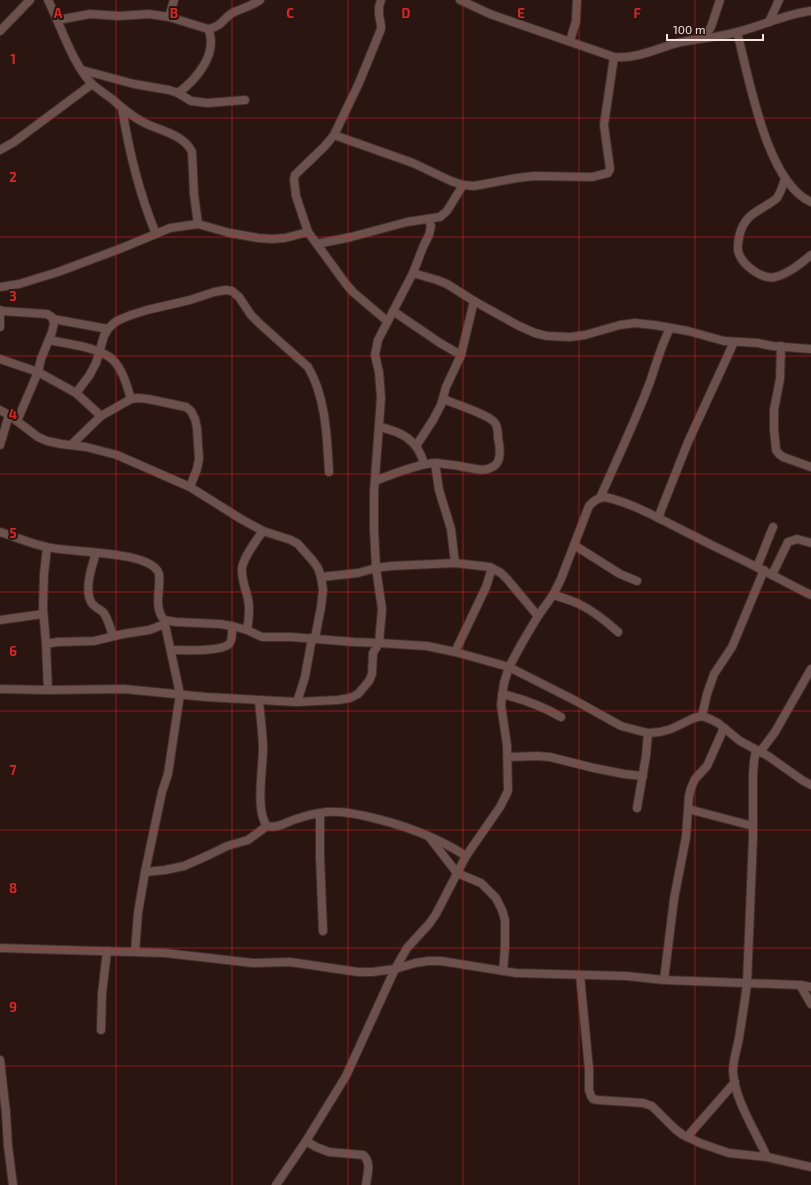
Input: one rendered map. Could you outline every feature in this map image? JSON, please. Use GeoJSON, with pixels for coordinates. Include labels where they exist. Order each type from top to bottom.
{"type":"FeatureCollection","features":[{"type":"Feature","properties":{"kind":"street"},"geometry":{"type":"LineString","coordinates":[[0,31],[30,0]]}},
{"type":"Feature","properties":{"kind":"street"},"geometry":{"type":"LineString","coordinates":[[48,0],[71,52],[92,84],[141,121],[176,136],[189,146],[192,152],[194,194],[198,224]]}},
{"type":"Feature","properties":{"kind":"street"},"geometry":{"type":"LineString","coordinates":[[169,17],[174,0]]}},
{"type":"Feature","properties":{"kind":"street"},"geometry":{"type":"LineString","coordinates":[[58,20],[90,14],[119,16],[148,14],[169,17],[208,29],[216,27],[234,12],[251,6],[260,0]]}},
{"type":"Feature","properties":{"kind":"street"},"geometry":{"type":"LineString","coordinates":[[381,0],[379,7],[381,29],[334,135],[325,146],[295,175],[294,179],[296,196],[308,232],[353,292],[387,321]]}},
{"type":"Feature","properties":{"kind":"street"},"geometry":{"type":"LineString","coordinates":[[460,0],[490,14],[614,57],[630,57],[704,37],[724,36],[786,16],[811,11]]}},
{"type":"Feature","properties":{"kind":"street"},"geometry":{"type":"LineString","coordinates":[[570,42],[576,21],[577,0]]}},
{"type":"Feature","properties":{"kind":"street"},"geometry":{"type":"LineString","coordinates":[[704,37],[711,27],[720,0]]}},
{"type":"Feature","properties":{"kind":"street"},"geometry":{"type":"LineString","coordinates":[[769,22],[779,0]]}},
{"type":"Feature","properties":{"kind":"street"},"geometry":{"type":"LineString","coordinates":[[178,93],[190,84],[205,62],[209,53],[211,40],[208,29]]}},
{"type":"Feature","properties":{"kind":"street"},"geometry":{"type":"LineString","coordinates":[[737,32],[762,128],[785,178],[792,189],[800,196],[811,202]]}},
{"type":"Feature","properties":{"kind":"street"},"geometry":{"type":"LineString","coordinates":[[334,135],[413,163],[463,185],[474,186],[517,178],[547,176],[592,177],[608,173],[611,166],[604,125],[614,57]]}},
{"type":"Feature","properties":{"kind":"street"},"geometry":{"type":"LineString","coordinates":[[82,70],[134,84],[169,90],[178,93],[191,101],[208,103],[245,100]]}},
{"type":"Feature","properties":{"kind":"street"},"geometry":{"type":"LineString","coordinates":[[0,150],[14,142],[92,84]]}},
{"type":"Feature","properties":{"kind":"street"},"geometry":{"type":"LineString","coordinates":[[122,108],[125,128],[139,186],[156,234]]}},
{"type":"Feature","properties":{"kind":"street"},"geometry":{"type":"LineString","coordinates":[[785,178],[777,198],[745,221],[740,234],[738,248],[739,254],[746,264],[756,272],[769,278],[790,271],[811,255]]}},
{"type":"Feature","properties":{"kind":"street"},"geometry":{"type":"LineString","coordinates":[[316,244],[351,237],[407,222],[440,216],[447,211],[463,185]]}},
{"type":"Feature","properties":{"kind":"street"},"geometry":{"type":"LineString","coordinates":[[0,689],[124,689],[206,697],[297,702],[338,700],[350,698],[358,694],[369,681],[373,653],[379,643],[382,609],[376,568],[374,529],[375,481],[381,398],[379,372],[375,352],[378,340],[413,273],[429,235],[431,226],[428,219]]}},
{"type":"Feature","properties":{"kind":"street"},"geometry":{"type":"LineString","coordinates":[[0,287],[19,284],[58,272],[170,228],[198,224],[230,233],[258,238],[285,238],[308,232]]}},
{"type":"Feature","properties":{"kind":"street"},"geometry":{"type":"LineString","coordinates":[[413,273],[447,284],[519,326],[535,333],[547,336],[559,337],[585,335],[635,323],[688,331],[712,338],[734,342],[811,349]]}},
{"type":"Feature","properties":{"kind":"street"},"geometry":{"type":"LineString","coordinates":[[76,394],[96,363],[108,329],[119,320],[131,314],[190,300],[214,292],[226,290],[232,291],[239,297],[251,315],[308,367],[313,374],[322,399],[329,472]]}},
{"type":"Feature","properties":{"kind":"street"},"geometry":{"type":"LineString","coordinates":[[416,446],[439,410],[448,380],[461,355],[474,301]]}},
{"type":"Feature","properties":{"kind":"street"},"geometry":{"type":"LineString","coordinates":[[0,327],[0,311],[47,314],[53,319],[108,329]]}},
{"type":"Feature","properties":{"kind":"street"},"geometry":{"type":"LineString","coordinates":[[393,312],[461,355]]}},
{"type":"Feature","properties":{"kind":"street"},"geometry":{"type":"LineString","coordinates":[[17,421],[38,372],[54,323],[53,319]]}},
{"type":"Feature","properties":{"kind":"street"},"geometry":{"type":"LineString","coordinates":[[600,498],[650,382],[656,362],[670,328]]}},
{"type":"Feature","properties":{"kind":"street"},"geometry":{"type":"LineString","coordinates":[[49,340],[99,351],[113,360],[122,375],[131,399]]}},
{"type":"Feature","properties":{"kind":"street"},"geometry":{"type":"LineString","coordinates":[[658,518],[688,442],[734,342]]}},
{"type":"Feature","properties":{"kind":"street"},"geometry":{"type":"LineString","coordinates":[[781,346],[780,379],[774,410],[775,443],[779,454],[783,457],[811,467]]}},
{"type":"Feature","properties":{"kind":"street"},"geometry":{"type":"LineString","coordinates":[[0,359],[38,372],[76,394],[101,416]]}},
{"type":"Feature","properties":{"kind":"street"},"geometry":{"type":"LineString","coordinates":[[71,445],[101,416],[131,399],[148,399],[186,407],[191,411],[195,419],[199,459],[198,470],[190,487]]}},
{"type":"Feature","properties":{"kind":"street"},"geometry":{"type":"LineString","coordinates":[[375,481],[397,472],[424,464],[435,463],[484,470],[495,466],[498,462],[499,442],[495,422],[480,413],[443,399]]}},
{"type":"Feature","properties":{"kind":"street"},"geometry":{"type":"LineString","coordinates":[[0,410],[38,437],[47,441],[86,447],[117,455],[190,487],[240,519],[263,531],[291,540],[298,544],[314,561],[318,568],[323,590],[321,607],[305,678],[297,702]]}},
{"type":"Feature","properties":{"kind":"street"},"geometry":{"type":"LineString","coordinates":[[0,445],[9,415]]}},
{"type":"Feature","properties":{"kind":"street"},"geometry":{"type":"LineString","coordinates":[[380,427],[395,430],[403,434],[416,446],[420,452],[424,464]]}},
{"type":"Feature","properties":{"kind":"street"},"geometry":{"type":"LineString","coordinates":[[435,463],[439,490],[453,538],[455,563]]}},
{"type":"Feature","properties":{"kind":"street"},"geometry":{"type":"LineString","coordinates":[[276,1185],[306,1141],[346,1076],[395,968],[407,948],[436,914],[466,856],[500,807],[508,791],[508,757],[501,705],[504,683],[509,667],[522,643],[538,616],[553,595],[561,579],[589,506],[600,498],[610,499],[634,507],[811,595]]}},
{"type":"Feature","properties":{"kind":"street"},"geometry":{"type":"LineString","coordinates":[[702,716],[707,694],[714,674],[732,647],[760,569],[773,527]]}},
{"type":"Feature","properties":{"kind":"street"},"geometry":{"type":"LineString","coordinates":[[247,630],[249,609],[248,598],[242,577],[242,567],[244,561],[263,531]]}},
{"type":"Feature","properties":{"kind":"street"},"geometry":{"type":"LineString","coordinates":[[0,532],[47,548],[135,558],[154,566],[158,570],[160,580],[158,605],[171,650],[180,694],[168,774],[162,792],[145,872],[138,913],[135,952]]}},
{"type":"Feature","properties":{"kind":"street"},"geometry":{"type":"LineString","coordinates":[[772,575],[788,542],[797,538],[811,543]]}},
{"type":"Feature","properties":{"kind":"street"},"geometry":{"type":"LineString","coordinates":[[574,545],[620,574],[637,581]]}},
{"type":"Feature","properties":{"kind":"street"},"geometry":{"type":"LineString","coordinates":[[47,548],[44,574],[43,614],[48,690]]}},
{"type":"Feature","properties":{"kind":"street"},"geometry":{"type":"LineString","coordinates":[[96,553],[90,571],[89,596],[92,603],[104,613],[113,636]]}},
{"type":"Feature","properties":{"kind":"street"},"geometry":{"type":"LineString","coordinates":[[321,577],[358,574],[376,568],[404,565],[455,563],[492,568],[501,573],[507,579],[538,616]]}},
{"type":"Feature","properties":{"kind":"street"},"geometry":{"type":"LineString","coordinates":[[455,652],[486,587],[492,568]]}},
{"type":"Feature","properties":{"kind":"street"},"geometry":{"type":"LineString","coordinates":[[553,595],[578,603],[587,608],[618,632]]}},
{"type":"Feature","properties":{"kind":"street"},"geometry":{"type":"LineString","coordinates":[[0,620],[43,614]]}},
{"type":"Feature","properties":{"kind":"street"},"geometry":{"type":"LineString","coordinates":[[46,644],[57,642],[94,641],[149,630],[164,622],[176,622],[232,626],[247,630],[262,637],[314,638],[427,646],[509,667],[576,700],[621,726],[648,733],[671,729],[694,718],[702,716],[714,721],[740,741],[768,756],[811,785]]}},
{"type":"Feature","properties":{"kind":"street"},"geometry":{"type":"LineString","coordinates":[[171,650],[213,649],[222,647],[229,644],[231,640],[232,626]]}},
{"type":"Feature","properties":{"kind":"street"},"geometry":{"type":"LineString","coordinates":[[767,1157],[743,1107],[735,1082],[734,1071],[734,1059],[744,1006],[746,983],[753,826],[754,761],[758,751],[775,732],[811,668]]}},
{"type":"Feature","properties":{"kind":"street"},"geometry":{"type":"LineString","coordinates":[[502,694],[530,702],[561,717]]}},
{"type":"Feature","properties":{"kind":"street"},"geometry":{"type":"LineString","coordinates":[[259,700],[263,750],[260,788],[261,806],[267,826]]}},
{"type":"Feature","properties":{"kind":"street"},"geometry":{"type":"LineString","coordinates":[[664,980],[674,899],[686,837],[691,788],[695,779],[707,766],[724,728]]}},
{"type":"Feature","properties":{"kind":"street"},"geometry":{"type":"LineString","coordinates":[[637,808],[643,776],[648,733]]}},
{"type":"Feature","properties":{"kind":"street"},"geometry":{"type":"LineString","coordinates":[[508,757],[550,757],[617,772],[643,776]]}},
{"type":"Feature","properties":{"kind":"street"},"geometry":{"type":"LineString","coordinates":[[688,809],[753,826]]}},
{"type":"Feature","properties":{"kind":"street"},"geometry":{"type":"LineString","coordinates":[[145,872],[184,866],[227,846],[248,840],[267,826],[280,826],[296,819],[332,811],[357,814],[406,827],[449,845],[466,856]]}},
{"type":"Feature","properties":{"kind":"street"},"geometry":{"type":"LineString","coordinates":[[320,813],[320,857],[324,931]]}},
{"type":"Feature","properties":{"kind":"street"},"geometry":{"type":"LineString","coordinates":[[429,836],[457,873],[481,883],[496,898],[506,920],[503,971]]}},
{"type":"Feature","properties":{"kind":"street"},"geometry":{"type":"LineString","coordinates":[[0,948],[135,952],[181,955],[253,963],[290,962],[358,972],[372,972],[415,963],[441,961],[516,973],[626,976],[664,980],[800,985],[811,987]]}},
{"type":"Feature","properties":{"kind":"street"},"geometry":{"type":"LineString","coordinates":[[101,1030],[102,994],[107,951]]}},
{"type":"Feature","properties":{"kind":"street"},"geometry":{"type":"LineString","coordinates":[[580,975],[589,1070],[589,1090],[593,1099],[643,1103],[652,1106],[675,1129],[700,1143],[729,1153],[767,1157],[811,1167]]}},
{"type":"Feature","properties":{"kind":"street"},"geometry":{"type":"LineString","coordinates":[[800,985],[811,1004]]}},
{"type":"Feature","properties":{"kind":"street"},"geometry":{"type":"LineString","coordinates":[[0,1060],[12,1185]]}},
{"type":"Feature","properties":{"kind":"street"},"geometry":{"type":"LineString","coordinates":[[687,1137],[735,1082]]}},
{"type":"Feature","properties":{"kind":"street"},"geometry":{"type":"LineString","coordinates":[[306,1141],[316,1148],[329,1152],[363,1155],[368,1160],[366,1185]]}}]}
